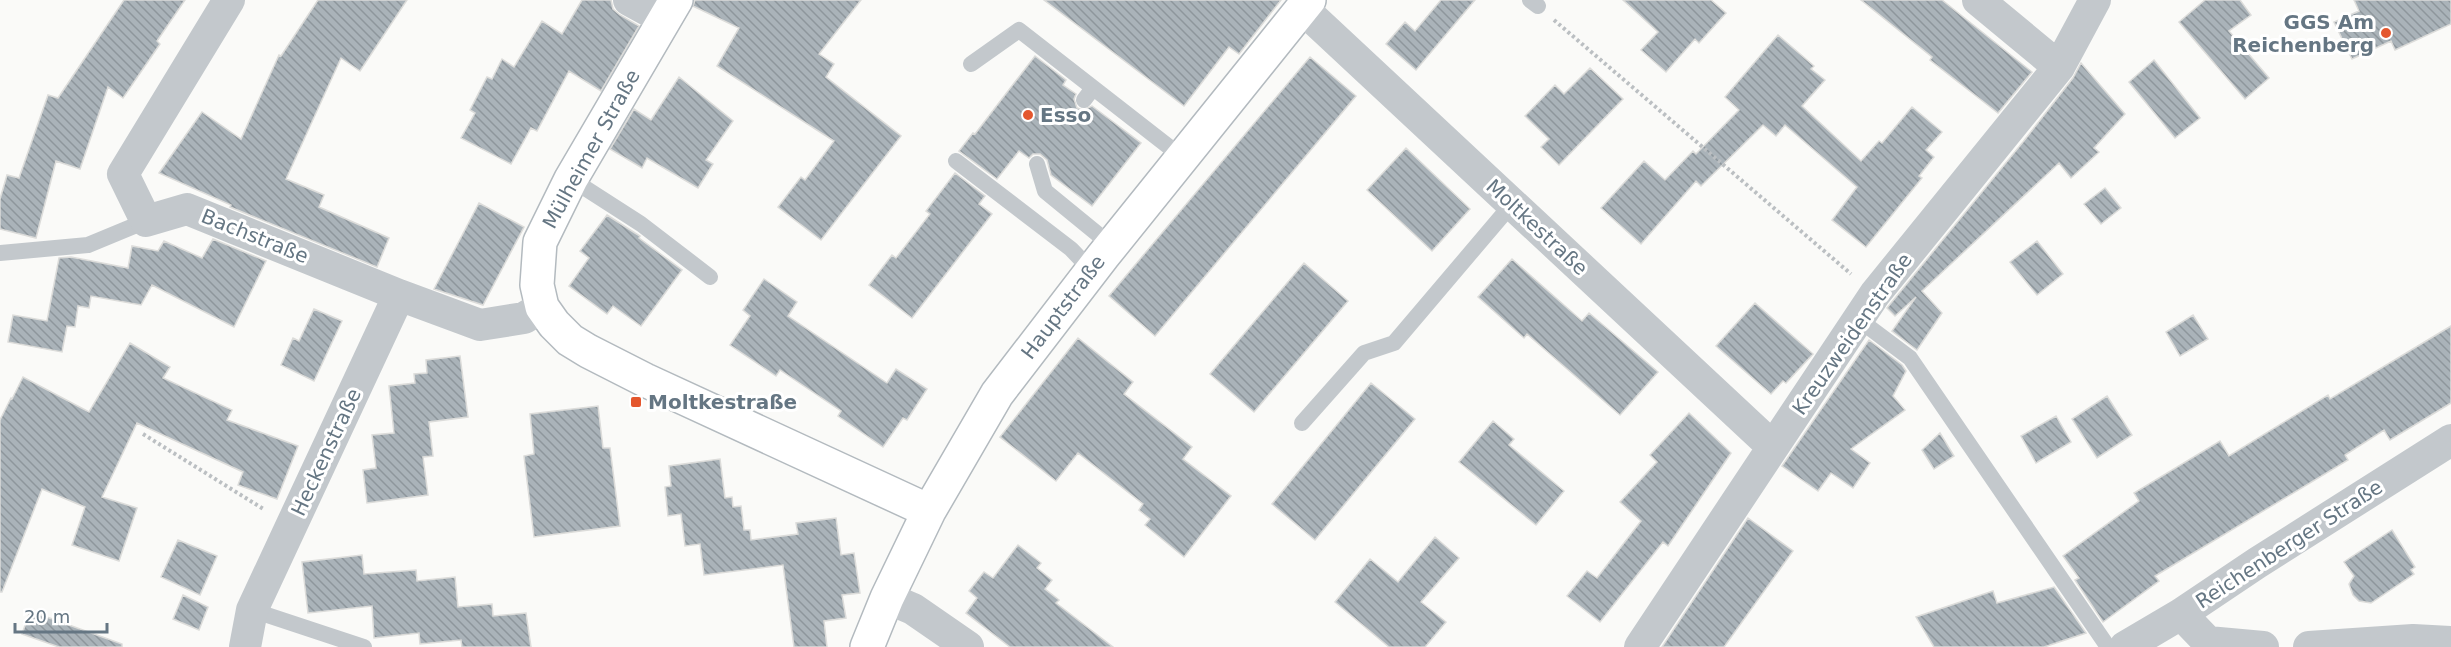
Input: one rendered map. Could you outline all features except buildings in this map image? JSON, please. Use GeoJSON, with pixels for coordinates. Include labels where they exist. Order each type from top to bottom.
{"type":"FeatureCollection","features":[{"type":"Feature","properties":{"kind":"main road","name":"Hauptstraße"},"geometry":{"type":"LineString","coordinates":[[867,647],[929,511],[997,394],[1091,270],[1306,4]]}},
{"type":"Feature","properties":{"kind":"main road","name":"Mülheimer Straße"},"geometry":{"type":"LineString","coordinates":[[670,10],[572,179],[540,242],[537,285],[542,307],[554,324],[570,340],[588,351],[645,381],[929,511]]}},
{"type":"Feature","properties":{"kind":"street"},"geometry":{"type":"LineString","coordinates":[[146,221],[123,174],[229,0]]}},
{"type":"Feature","properties":{"kind":"street"},"geometry":{"type":"LineString","coordinates":[[629,0],[670,10]]}},
{"type":"Feature","properties":{"kind":"street"},"geometry":{"type":"LineString","coordinates":[[1977,0],[2059,67]]}},
{"type":"Feature","properties":{"kind":"street","name":"Kreuzweidenstraße"},"geometry":{"type":"LineString","coordinates":[[1640,647],[1866,307],[2059,67],[2096,0]]}},
{"type":"Feature","properties":{"kind":"street","name":"Moltkestraße"},"geometry":{"type":"LineString","coordinates":[[1306,4],[1512,204],[1773,447]]}},
{"type":"Feature","properties":{"kind":"street","name":"Bachstraße"},"geometry":{"type":"LineString","coordinates":[[146,221],[187,209],[399,295]]}},
{"type":"Feature","properties":{"kind":"street"},"geometry":{"type":"LineString","coordinates":[[399,295],[480,325],[524,318],[542,307]]}},
{"type":"Feature","properties":{"kind":"street","name":"Heckenstraße"},"geometry":{"type":"LineString","coordinates":[[245,647],[252,610],[399,295]]}},
{"type":"Feature","properties":{"kind":"street","name":"Reichenberger Straße"},"geometry":{"type":"LineString","coordinates":[[2125,647],[2181,614],[2257,562],[2451,440]]}},
{"type":"Feature","properties":{"kind":"street"},"geometry":{"type":"LineString","coordinates":[[888,598],[913,609],[968,647]]}},
{"type":"Feature","properties":{"kind":"street"},"geometry":{"type":"LineString","coordinates":[[2181,614],[2208,642],[2264,647]]}},
{"type":"Feature","properties":{"kind":"street"},"geometry":{"type":"LineString","coordinates":[[2309,647],[2413,640],[2451,642]]}},
{"type":"Feature","properties":{"kind":"lane"},"geometry":{"type":"LineString","coordinates":[[971,64],[1019,30],[1089,94],[1182,157]]}},
{"type":"Feature","properties":{"kind":"lane"},"geometry":{"type":"LineString","coordinates":[[957,161],[1071,249],[1091,270]]}},
{"type":"Feature","properties":{"kind":"lane"},"geometry":{"type":"LineString","coordinates":[[1037,164],[1045,191],[1112,245]]}},
{"type":"Feature","properties":{"kind":"lane"},"geometry":{"type":"LineString","coordinates":[[572,179],[641,224],[710,277]]}},
{"type":"Feature","properties":{"kind":"lane"},"geometry":{"type":"LineString","coordinates":[[1302,423],[1364,353],[1394,343],[1512,204]]}},
{"type":"Feature","properties":{"kind":"lane"},"geometry":{"type":"LineString","coordinates":[[0,253],[88,245],[146,221]]}},
{"type":"Feature","properties":{"kind":"lane"},"geometry":{"type":"LineString","coordinates":[[1866,307],[1910,358],[2108,647]]}},
{"type":"Feature","properties":{"kind":"lane"},"geometry":{"type":"LineString","coordinates":[[252,610],[364,647]]}},
{"type":"Feature","properties":{"kind":"path"},"geometry":{"type":"LineString","coordinates":[[1534,3],[1866,307]]}},
{"type":"Feature","properties":{"kind":"path"},"geometry":{"type":"LineString","coordinates":[[143,434],[291,527]]}},
{"type":"Feature","properties":{"kind":"place","name":"GGS Am Reichenberg"},"geometry":{"type":"Point","coordinates":[2386,33]}},
{"type":"Feature","properties":{"kind":"place","name":"Esso"},"geometry":{"type":"Point","coordinates":[1028,115]}},
{"type":"Feature","properties":{"kind":"place","name":"Moltkestraße"},"geometry":{"type":"Point","coordinates":[636,402]}}]}
